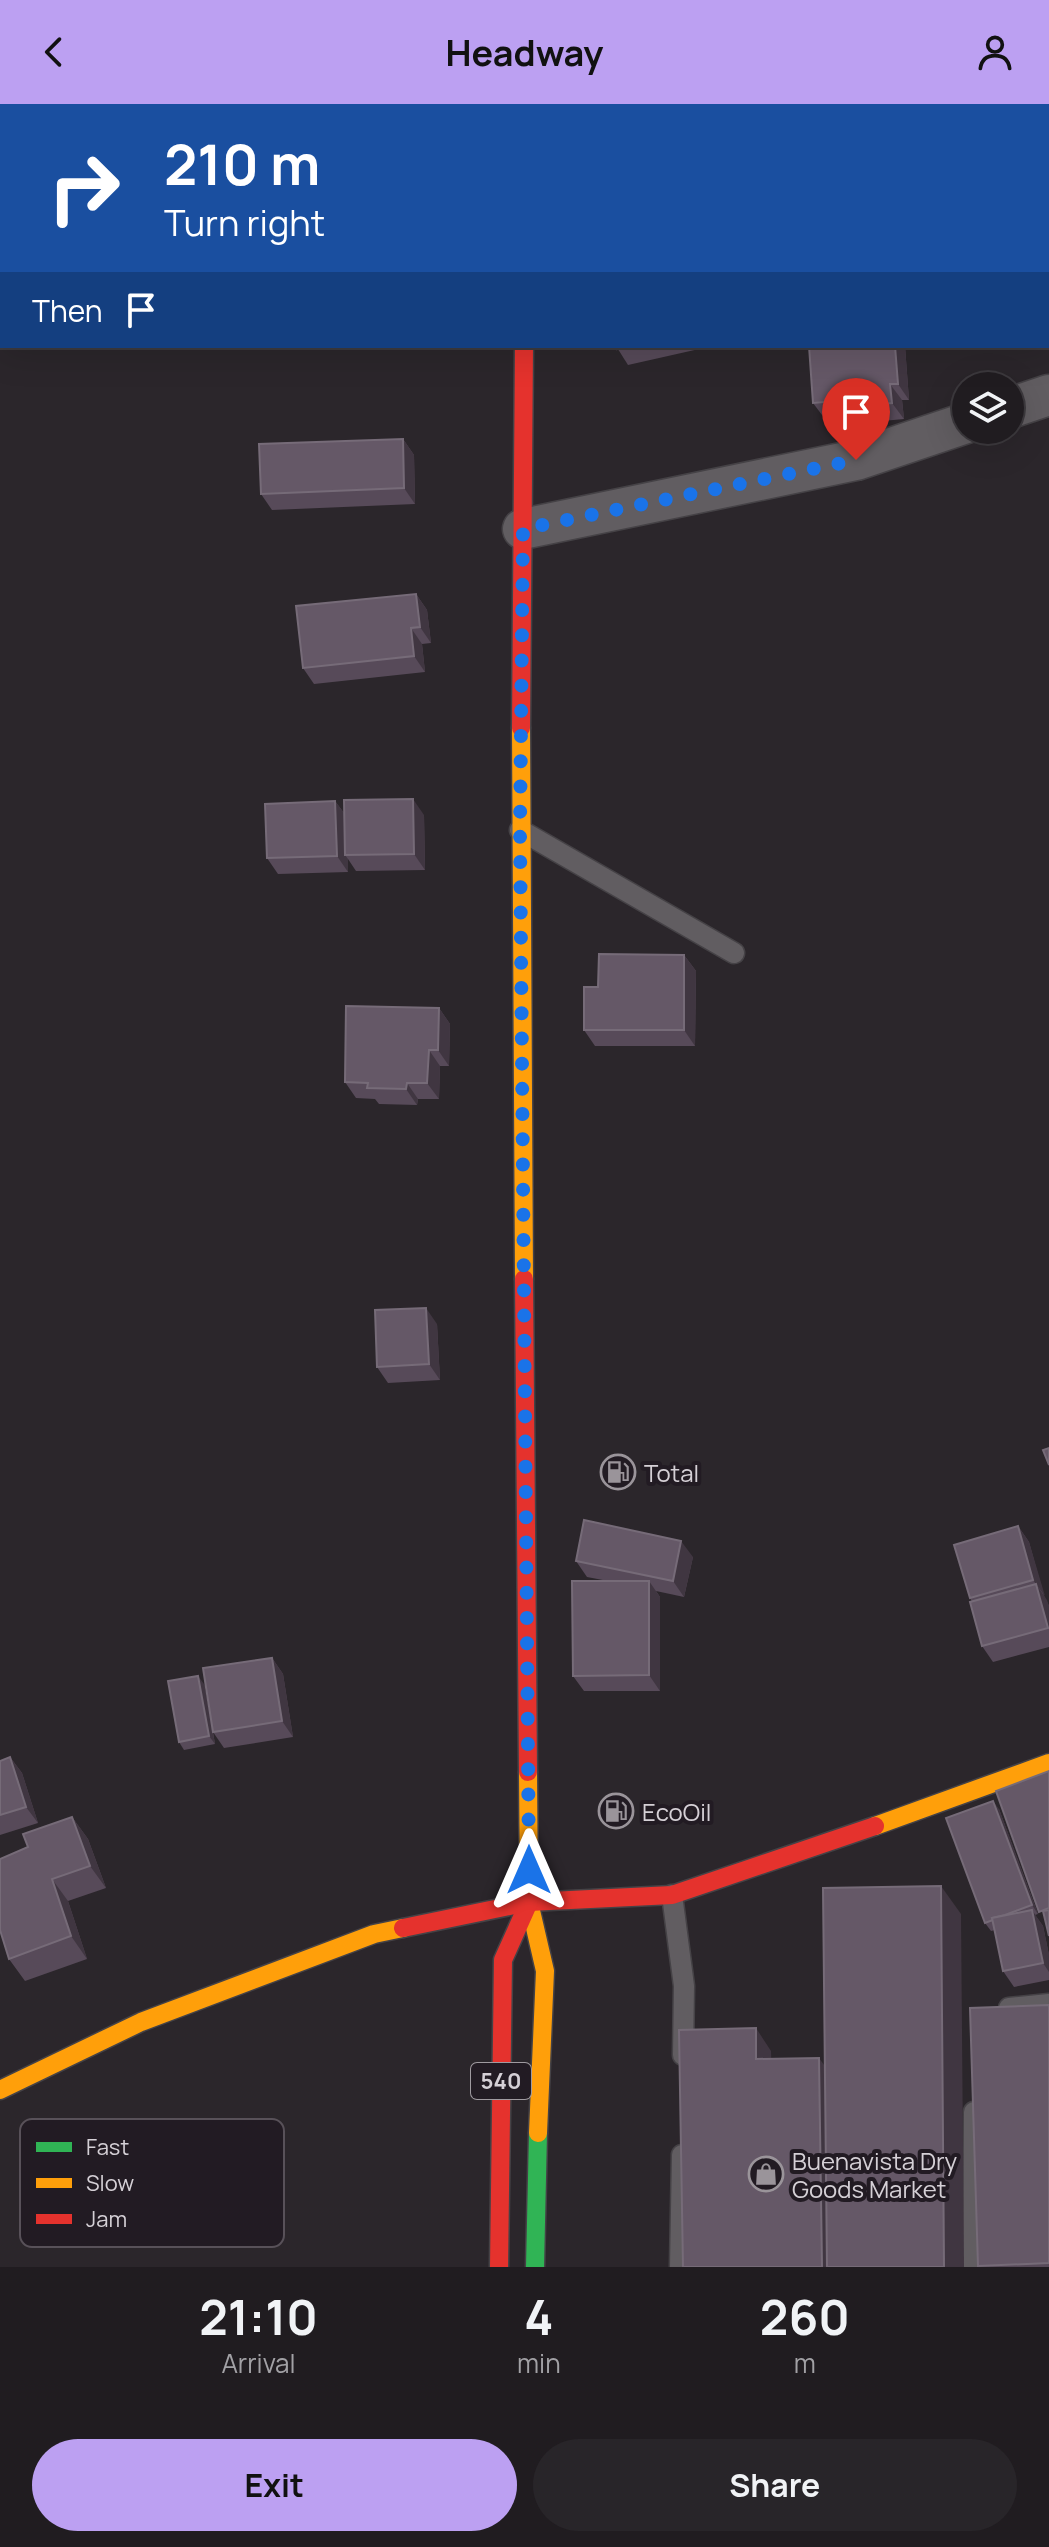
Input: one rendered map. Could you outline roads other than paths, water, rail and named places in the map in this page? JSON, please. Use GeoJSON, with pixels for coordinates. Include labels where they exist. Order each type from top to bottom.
{"type":"FeatureCollection","features":[{"type":"Feature","properties":{"kind":"main road","name":"540"},"geometry":{"type":"LineString","coordinates":[[524,348],[520,830],[529,1902],[545,1971],[535,2267]]}},
{"type":"Feature","properties":{"kind":"main road"},"geometry":{"type":"LineString","coordinates":[[0,2090],[141,2022],[374,1934],[529,1902],[672,1895],[1049,1763]]}},
{"type":"Feature","properties":{"kind":"main road","name":"540"},"geometry":{"type":"LineString","coordinates":[[499,2267],[503,1960],[529,1902]]}},
{"type":"Feature","properties":{"kind":"street"},"geometry":{"type":"LineString","coordinates":[[1024,403],[1049,395]]}},
{"type":"Feature","properties":{"kind":"street"},"geometry":{"type":"LineString","coordinates":[[523,529],[856,460],[952,428]]}},
{"type":"Feature","properties":{"kind":"lane"},"geometry":{"type":"LineString","coordinates":[[520,830],[734,953]]}},
{"type":"Feature","properties":{"kind":"lane"},"geometry":{"type":"LineString","coordinates":[[672,1895],[684,1986],[683,2079]]}},
{"type":"Feature","properties":{"kind":"lane"},"geometry":{"type":"LineString","coordinates":[[990,2010],[1049,2004]]}},
{"type":"Feature","properties":{"kind":"lane"},"geometry":{"type":"LineString","coordinates":[[973,2267],[974,2086]]}},
{"type":"Feature","properties":{"kind":"lane"},"geometry":{"type":"LineString","coordinates":[[680,2267],[682,2142]]}},
{"type":"Feature","properties":{"kind":"place","name":"Total"},"geometry":{"type":"Point","coordinates":[618,1472]}},
{"type":"Feature","properties":{"kind":"place","name":"EcoOil"},"geometry":{"type":"Point","coordinates":[616,1811]}},
{"type":"Feature","properties":{"kind":"place","name":"Buenavista Dry Goods Market"},"geometry":{"type":"Point","coordinates":[766,2174]}}]}
